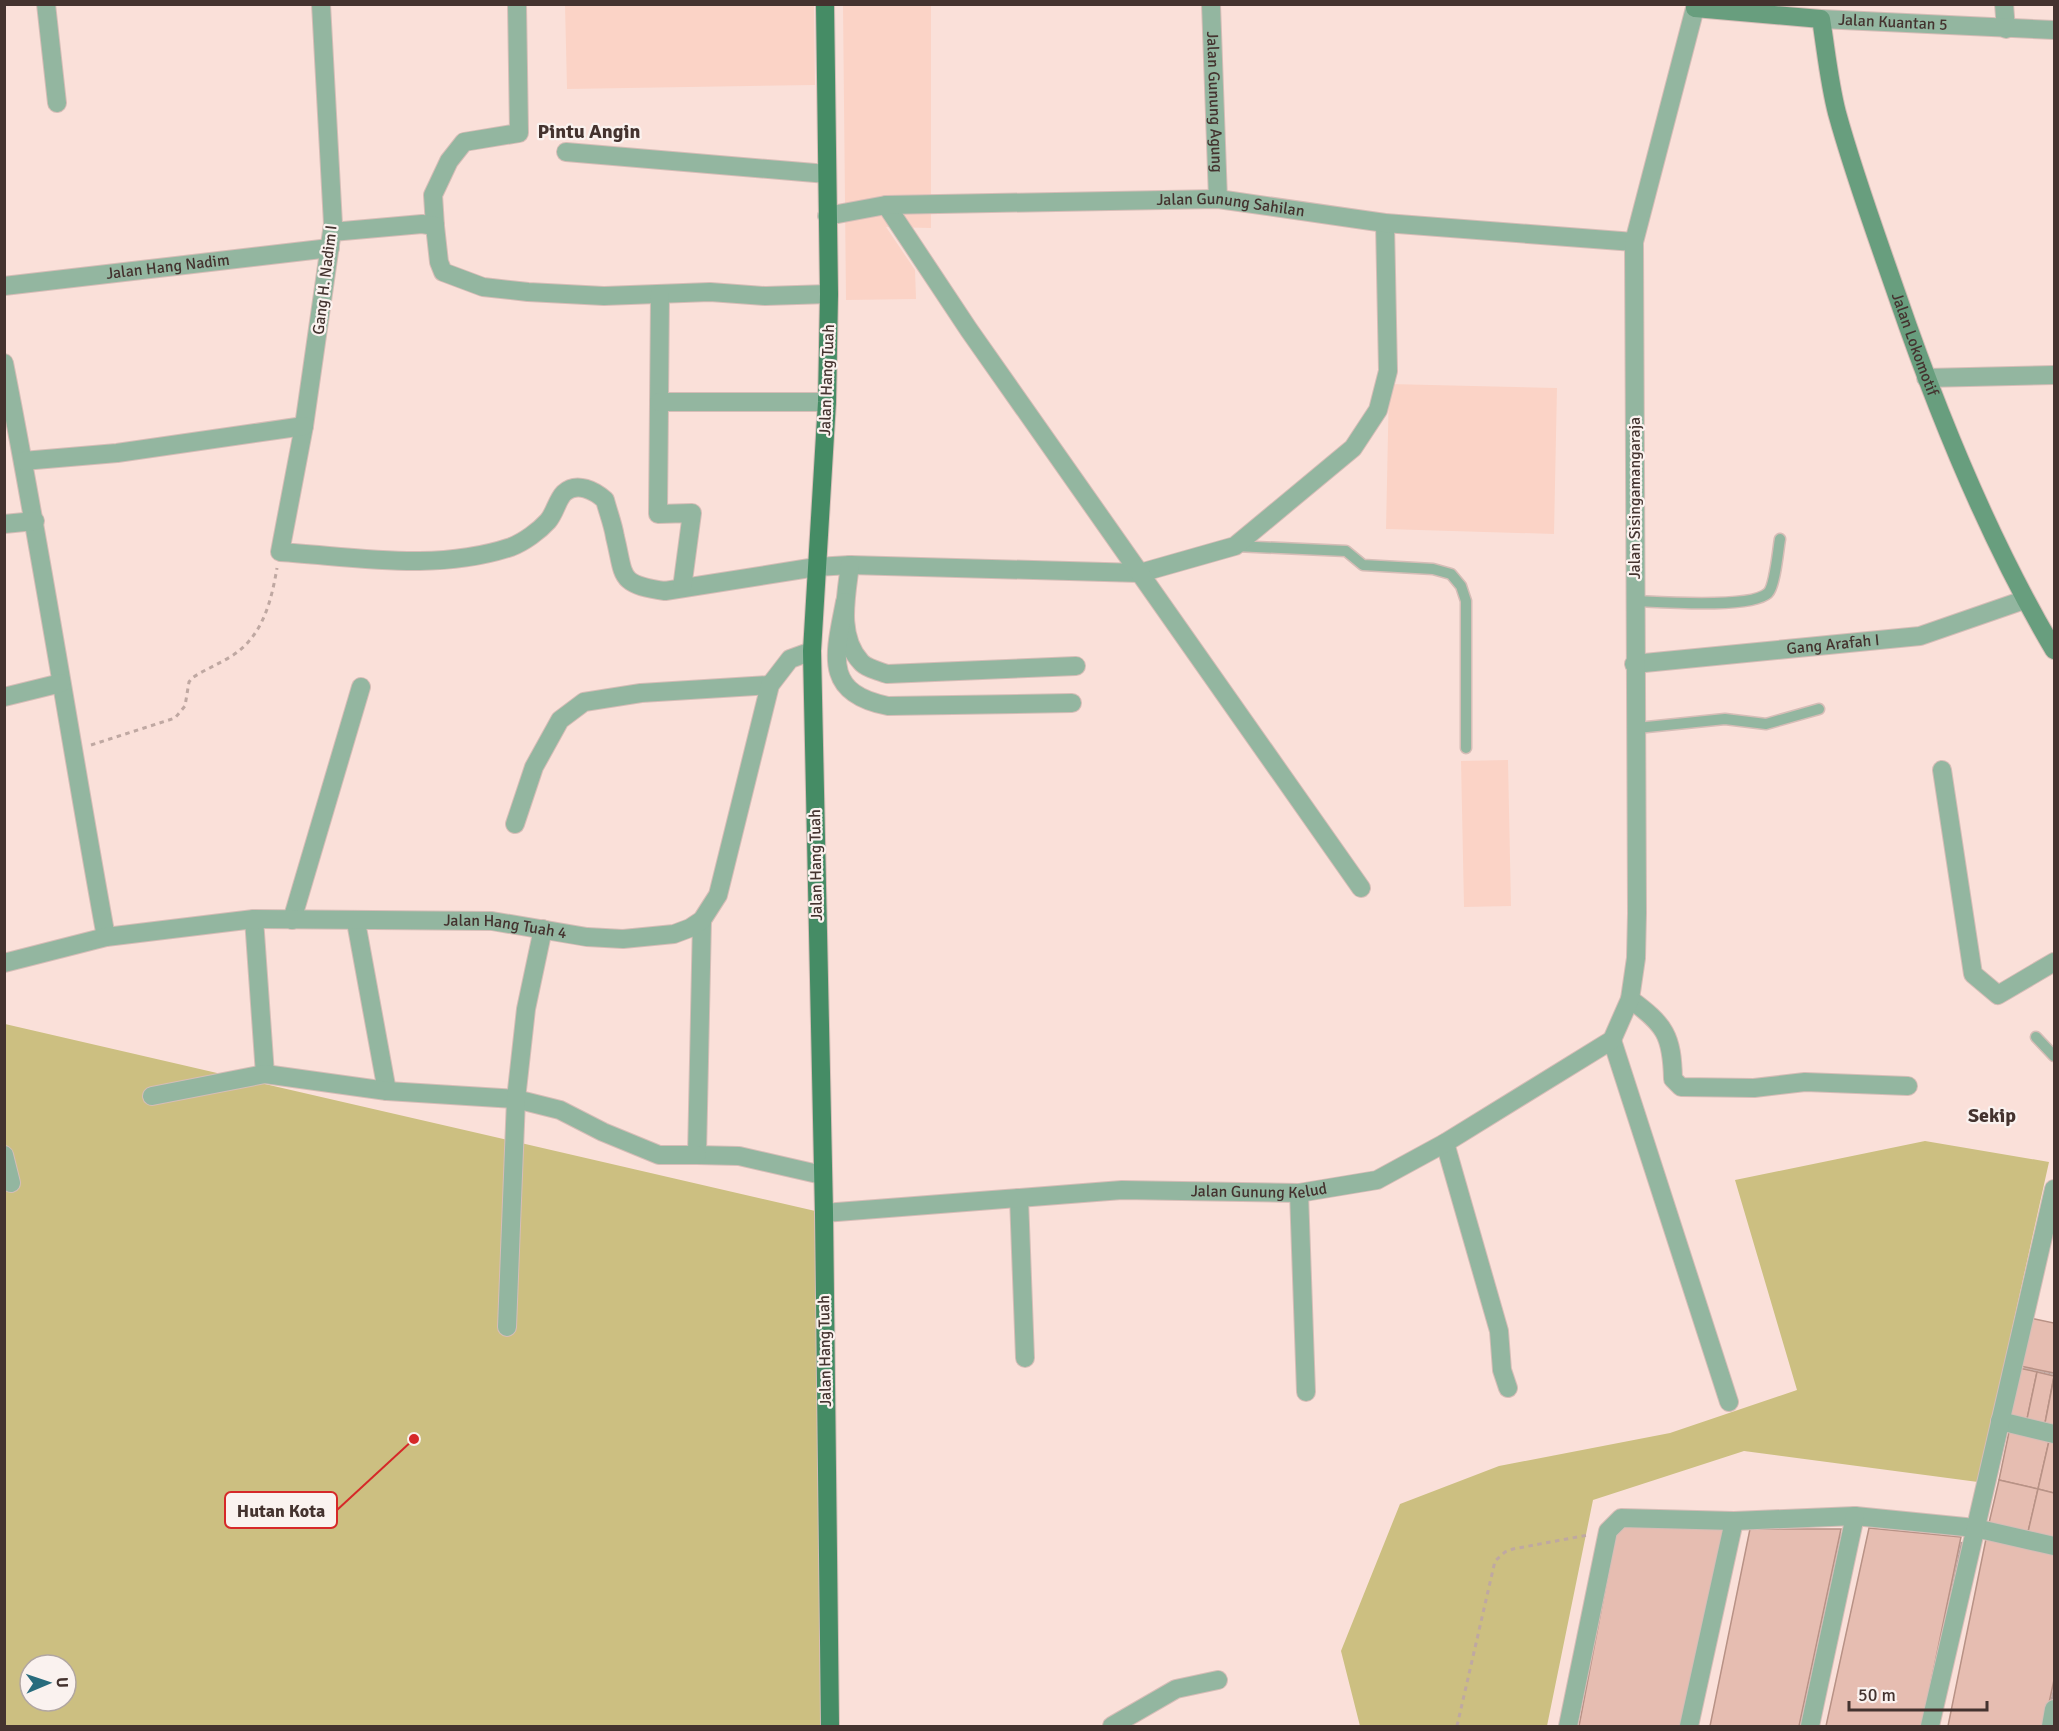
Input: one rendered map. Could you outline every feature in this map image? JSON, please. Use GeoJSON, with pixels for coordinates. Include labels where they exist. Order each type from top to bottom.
{"type":"FeatureCollection","features":[{"type":"Feature","properties":{"kind":"main road","name":"Jalan Hang Tuah"},"geometry":{"type":"LineString","coordinates":[[825,4],[829,294],[827,402],[812,651],[824,1213],[830,1726]]}},
{"type":"Feature","properties":{"kind":"street"},"geometry":{"type":"LineString","coordinates":[[46,4],[57,103]]}},
{"type":"Feature","properties":{"kind":"street","name":"Gang H. Nadim I"},"geometry":{"type":"LineString","coordinates":[[280,552],[304,426],[331,240],[321,4]]}},
{"type":"Feature","properties":{"kind":"street"},"geometry":{"type":"LineString","coordinates":[[518,4],[519,133],[464,142],[449,161],[434,195],[439,262],[444,272],[483,287],[604,296],[829,294]]}},
{"type":"Feature","properties":{"kind":"street","name":"Jalan Gunung Agung"},"geometry":{"type":"LineString","coordinates":[[1211,4],[1218,199]]}},
{"type":"Feature","properties":{"kind":"street"},"geometry":{"type":"LineString","coordinates":[[2004,4],[2006,29]]}},
{"type":"Feature","properties":{"kind":"street","name":"Jalan Kuantan 5"},"geometry":{"type":"LineString","coordinates":[[1696,6],[1821,19],[2055,30]]}},
{"type":"Feature","properties":{"kind":"street","name":"Jalan Sisingamangaraja"},"geometry":{"type":"LineString","coordinates":[[1630,999],[1636,958],[1637,913],[1637,728],[1634,664],[1634,242],[1696,6]]}},
{"type":"Feature","properties":{"kind":"street","name":"Jalan Lokomotif"},"geometry":{"type":"LineString","coordinates":[[1821,19],[1837,111],[1867,208],[1926,378],[1955,450],[2024,600],[2055,650]]}},
{"type":"Feature","properties":{"kind":"street"},"geometry":{"type":"LineString","coordinates":[[566,152],[827,174]]}},
{"type":"Feature","properties":{"kind":"street","name":"Jalan Gunung Sahilan"},"geometry":{"type":"LineString","coordinates":[[827,216],[886,205],[1218,199],[1385,223],[1634,242]]}},
{"type":"Feature","properties":{"kind":"street"},"geometry":{"type":"LineString","coordinates":[[886,205],[969,330],[1361,888]]}},
{"type":"Feature","properties":{"kind":"street"},"geometry":{"type":"LineString","coordinates":[[280,552],[429,562],[457,560],[513,546],[530,536],[550,520],[564,493],[575,488],[588,489],[605,500],[616,537],[621,571],[629,580],[648,588],[665,591],[816,567],[850,565],[1140,573],[1235,546],[1353,448],[1378,410],[1388,371],[1385,223]]}},
{"type":"Feature","properties":{"kind":"street","name":"Jalan Hang Nadim"},"geometry":{"type":"LineString","coordinates":[[4,286],[331,240],[389,226],[435,226]]}},
{"type":"Feature","properties":{"kind":"street"},"geometry":{"type":"LineString","coordinates":[[660,294],[658,514],[692,513],[682,588]]}},
{"type":"Feature","properties":{"kind":"street"},"geometry":{"type":"LineString","coordinates":[[4,363],[10,420],[23,461],[35,521],[72,752],[106,937]]}},
{"type":"Feature","properties":{"kind":"street"},"geometry":{"type":"LineString","coordinates":[[1926,378],[2055,375]]}},
{"type":"Feature","properties":{"kind":"street"},"geometry":{"type":"LineString","coordinates":[[659,402],[827,402]]}},
{"type":"Feature","properties":{"kind":"street"},"geometry":{"type":"LineString","coordinates":[[23,461],[117,453],[304,426]]}},
{"type":"Feature","properties":{"kind":"street"},"geometry":{"type":"LineString","coordinates":[[4,524],[35,521]]}},
{"type":"Feature","properties":{"kind":"street"},"geometry":{"type":"LineString","coordinates":[[850,565],[836,666],[845,684],[864,701],[888,706],[1072,702]]}},
{"type":"Feature","properties":{"kind":"street","name":"Gang Arafah I"},"geometry":{"type":"LineString","coordinates":[[1634,664],[1920,636],[2024,600]]}},
{"type":"Feature","properties":{"kind":"street"},"geometry":{"type":"LineString","coordinates":[[845,602],[847,638],[862,663],[887,674],[1076,666]]}},
{"type":"Feature","properties":{"kind":"street"},"geometry":{"type":"LineString","coordinates":[[697,1155],[702,920],[718,895],[770,685],[790,658],[812,651]]}},
{"type":"Feature","properties":{"kind":"street"},"geometry":{"type":"LineString","coordinates":[[4,697],[61,683]]}},
{"type":"Feature","properties":{"kind":"street"},"geometry":{"type":"LineString","coordinates":[[515,824],[534,766],[560,720],[584,702],[641,693],[770,685]]}},
{"type":"Feature","properties":{"kind":"street"},"geometry":{"type":"LineString","coordinates":[[292,920],[361,687]]}},
{"type":"Feature","properties":{"kind":"street"},"geometry":{"type":"LineString","coordinates":[[1942,770],[1973,974],[1998,994],[2055,962]]}},
{"type":"Feature","properties":{"kind":"street"},"geometry":{"type":"LineString","coordinates":[[254,919],[265,1074]]}},
{"type":"Feature","properties":{"kind":"street","name":"Jalan Hang Tuah 4"},"geometry":{"type":"LineString","coordinates":[[4,963],[106,937],[254,919],[356,922],[492,921],[587,937],[623,939],[674,934],[702,920]]}},
{"type":"Feature","properties":{"kind":"street"},"geometry":{"type":"LineString","coordinates":[[356,922],[387,1091]]}},
{"type":"Feature","properties":{"kind":"street"},"geometry":{"type":"LineString","coordinates":[[507,1327],[516,1099],[526,1009],[543,929]]}},
{"type":"Feature","properties":{"kind":"street"},"geometry":{"type":"LineString","coordinates":[[1729,1402],[1612,1040],[1630,999],[1652,1015],[1666,1033],[1672,1047],[1673,1079],[1681,1087],[1754,1088],[1805,1082],[1908,1086]]}},
{"type":"Feature","properties":{"kind":"street","name":"Jalan Gunung Kelud"},"geometry":{"type":"LineString","coordinates":[[824,1213],[1122,1190],[1299,1193],[1377,1180],[1445,1143],[1612,1040]]}},
{"type":"Feature","properties":{"kind":"street"},"geometry":{"type":"LineString","coordinates":[[152,1096],[265,1074],[387,1091],[516,1099],[560,1110],[603,1132],[659,1155],[739,1156],[822,1175]]}},
{"type":"Feature","properties":{"kind":"street"},"geometry":{"type":"LineString","coordinates":[[1445,1143],[1499,1331],[1502,1370],[1508,1388]]}},
{"type":"Feature","properties":{"kind":"street"},"geometry":{"type":"LineString","coordinates":[[4,1155],[11,1183]]}},
{"type":"Feature","properties":{"kind":"street"},"geometry":{"type":"LineString","coordinates":[[1930,1726],[2055,1189]]}},
{"type":"Feature","properties":{"kind":"street"},"geometry":{"type":"LineString","coordinates":[[1299,1193],[1306,1392]]}},
{"type":"Feature","properties":{"kind":"street"},"geometry":{"type":"LineString","coordinates":[[1019,1198],[1025,1358]]}},
{"type":"Feature","properties":{"kind":"street"},"geometry":{"type":"LineString","coordinates":[[2001,1421],[2055,1434]]}},
{"type":"Feature","properties":{"kind":"street"},"geometry":{"type":"LineString","coordinates":[[1809,1726],[1855,1516]]}},
{"type":"Feature","properties":{"kind":"street"},"geometry":{"type":"LineString","coordinates":[[1568,1726],[1608,1531],[1621,1518],[1734,1521],[1855,1516],[1975,1528],[2055,1546]]}},
{"type":"Feature","properties":{"kind":"street"},"geometry":{"type":"LineString","coordinates":[[1689,1726],[1734,1521]]}},
{"type":"Feature","properties":{"kind":"street"},"geometry":{"type":"LineString","coordinates":[[1112,1726],[1176,1689],[1218,1680]]}},
{"type":"Feature","properties":{"kind":"street"},"geometry":{"type":"LineString","coordinates":[[2051,1726],[2055,1709]]}},
{"type":"Feature","properties":{"kind":"lane"},"geometry":{"type":"LineString","coordinates":[[1635,601],[1696,603],[1753,600],[1768,593],[1772,585],[1779,539]]}},
{"type":"Feature","properties":{"kind":"lane"},"geometry":{"type":"LineString","coordinates":[[1235,546],[1346,551],[1363,565],[1433,569],[1451,574],[1461,586],[1466,601],[1466,747]]}},
{"type":"Feature","properties":{"kind":"lane"},"geometry":{"type":"LineString","coordinates":[[1637,728],[1725,719],[1766,724],[1819,709]]}},
{"type":"Feature","properties":{"kind":"lane"},"geometry":{"type":"LineString","coordinates":[[2036,1037],[2055,1056]]}},
{"type":"Feature","properties":{"kind":"path"},"geometry":{"type":"LineString","coordinates":[[72,752],[175,718],[181,713],[192,678],[232,656],[256,632],[271,603],[280,552]]}},
{"type":"Feature","properties":{"kind":"path"},"geometry":{"type":"LineString","coordinates":[[1457,1726],[1495,1561],[1505,1552],[1513,1549],[1608,1531]]}},
{"type":"Feature","properties":{"kind":"shaded area"},"geometry":{"type":"Polygon","coordinates":[[[565,5],[814,5],[815,85],[567,89],[565,5]]]}},
{"type":"Feature","properties":{"kind":"shaded area"},"geometry":{"type":"Polygon","coordinates":[[[843,5],[931,5],[931,228],[886,227],[915,270],[916,299],[846,300],[843,5]]]}},
{"type":"Feature","properties":{"kind":"shaded area"},"geometry":{"type":"Polygon","coordinates":[[[1389,384],[1557,388],[1554,534],[1386,529],[1389,384]]]}},
{"type":"Feature","properties":{"kind":"shaded area"},"geometry":{"type":"Polygon","coordinates":[[[1508,760],[1511,906],[1464,907],[1461,761],[1508,760]]]}},
{"type":"Feature","properties":{"kind":"shaded area"},"geometry":{"type":"Polygon","coordinates":[[[5,1024],[824,1213],[822,1726],[5,1726],[5,1024]]]}},
{"type":"Feature","properties":{"kind":"shaded area"},"geometry":{"type":"Polygon","coordinates":[[[1925,1141],[2049,1162],[1978,1482],[1744,1451],[1593,1500],[1547,1726],[1360,1726],[1341,1651],[1400,1504],[1499,1466],[1670,1433],[1797,1390],[1735,1180],[1925,1141]]]}},
{"type":"Feature","properties":{"kind":"building"},"geometry":{"type":"Polygon","coordinates":[[[2030,1318],[2054,1323],[2054,1373],[2020,1366],[2030,1318]]]}},
{"type":"Feature","properties":{"kind":"building"},"geometry":{"type":"Polygon","coordinates":[[[2019,1368],[2037,1372],[2027,1419],[2009,1415],[2019,1368]]]}},
{"type":"Feature","properties":{"kind":"building"},"geometry":{"type":"Polygon","coordinates":[[[2037,1372],[2054,1376],[2045,1423],[2027,1419],[2037,1372]]]}},
{"type":"Feature","properties":{"kind":"building"},"geometry":{"type":"Polygon","coordinates":[[[2054,1377],[2054,1425],[2045,1423],[2054,1377]]]}},
{"type":"Feature","properties":{"kind":"building"},"geometry":{"type":"Polygon","coordinates":[[[2009,1432],[2049,1441],[2038,1489],[1999,1480],[2009,1432]]]}},
{"type":"Feature","properties":{"kind":"building"},"geometry":{"type":"Polygon","coordinates":[[[2049,1441],[2054,1443],[2054,1493],[2038,1489],[2049,1441]]]}},
{"type":"Feature","properties":{"kind":"building"},"geometry":{"type":"Polygon","coordinates":[[[1999,1480],[2038,1489],[2028,1532],[1989,1523],[1999,1480]]]}},
{"type":"Feature","properties":{"kind":"building"},"geometry":{"type":"Polygon","coordinates":[[[2038,1489],[2054,1493],[2054,1538],[2028,1532],[2038,1489]]]}},
{"type":"Feature","properties":{"kind":"building"},"geometry":{"type":"Polygon","coordinates":[[[1617,1527],[1728,1527],[1684,1726],[1579,1726],[1617,1527]]]}},
{"type":"Feature","properties":{"kind":"building"},"geometry":{"type":"Polygon","coordinates":[[[1869,1528],[1961,1537],[1922,1726],[1826,1726],[1869,1528]]]}},
{"type":"Feature","properties":{"kind":"building"},"geometry":{"type":"Polygon","coordinates":[[[1750,1529],[1841,1529],[1799,1726],[1710,1726],[1750,1529]]]}},
{"type":"Feature","properties":{"kind":"building"},"geometry":{"type":"Polygon","coordinates":[[[1986,1539],[2054,1554],[2054,1680],[2044,1726],[1948,1726],[1986,1539]]]}},
{"type":"Feature","properties":{"kind":"place","name":"Hutan Kota"},"geometry":{"type":"Point","coordinates":[414,1439]}},
{"type":"Feature","properties":{"kind":"district","name":"Pintu Angin"},"geometry":{"type":"Point","coordinates":[589,131]}},
{"type":"Feature","properties":{"kind":"district","name":"Sekip"},"geometry":{"type":"Point","coordinates":[1992,1115]}}]}
